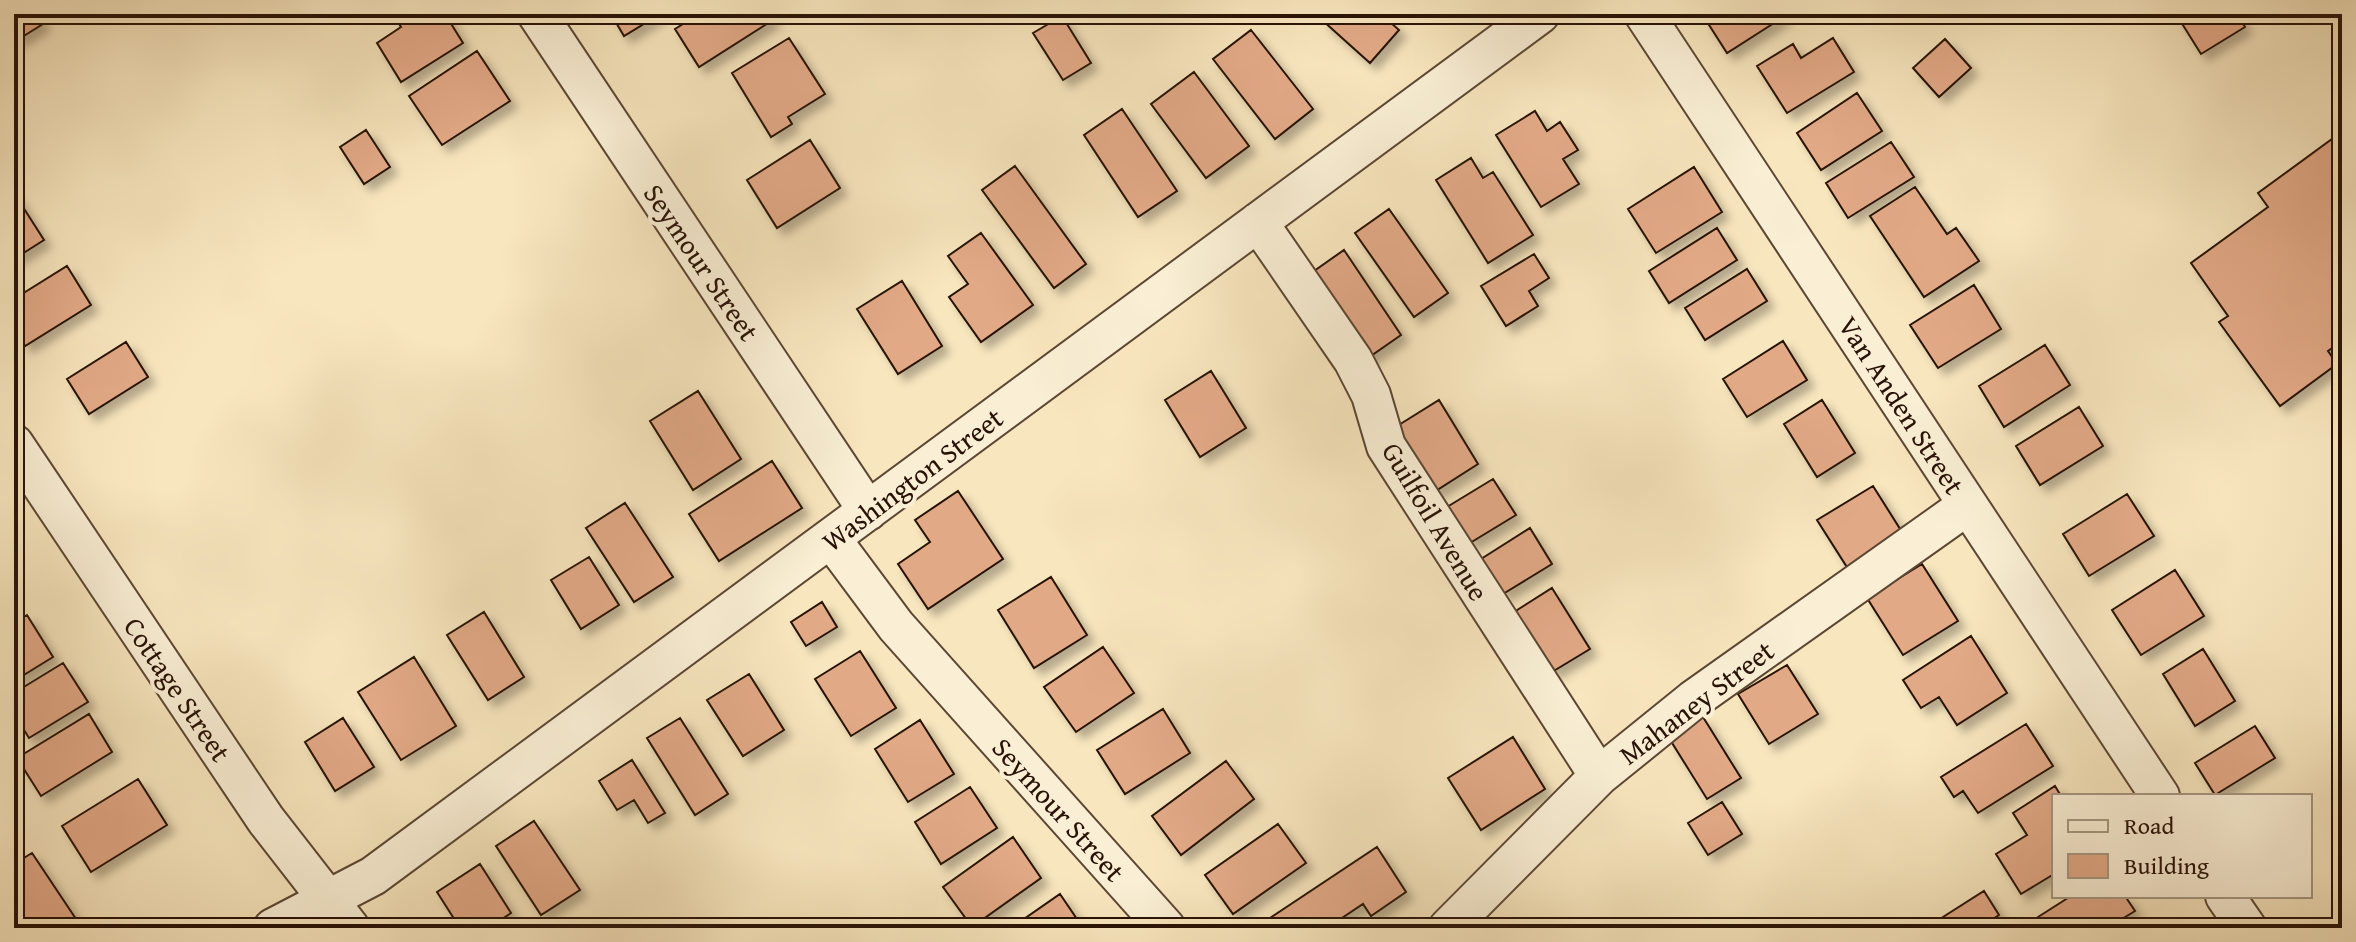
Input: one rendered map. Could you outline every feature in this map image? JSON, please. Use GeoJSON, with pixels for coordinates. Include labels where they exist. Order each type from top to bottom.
{"type":"FeatureCollection","features":[{"type":"Feature","properties":{"kind":"street","name":"Seymour Street"},"geometry":{"type":"LineString","coordinates":[[537,14],[868,511]]}},
{"type":"Feature","properties":{"kind":"street","name":"Washington Street"},"geometry":{"type":"LineString","coordinates":[[273,928],[373,876],[832,540],[1540,14]]}},
{"type":"Feature","properties":{"kind":"street","name":"Van Anden Street"},"geometry":{"type":"LineString","coordinates":[[1644,14],[2159,794]]}},
{"type":"Feature","properties":{"kind":"street","name":"Guilfoil Avenue"},"geometry":{"type":"LineString","coordinates":[[1258,222],[1353,360],[1371,395],[1386,446],[1599,776]]}},
{"type":"Feature","properties":{"kind":"street","name":"Cottage Street"},"geometry":{"type":"LineString","coordinates":[[14,444],[266,820],[350,928]]}},
{"type":"Feature","properties":{"kind":"street","name":"Mahaney Street"},"geometry":{"type":"LineString","coordinates":[[1448,928],[1599,776],[1693,700],[1968,505]]}},
{"type":"Feature","properties":{"kind":"street","name":"Seymour Street"},"geometry":{"type":"LineString","coordinates":[[832,540],[896,626],[1166,928]]}},
{"type":"Feature","properties":{"kind":"street"},"geometry":{"type":"LineString","coordinates":[[2226,898],[2247,928]]}},
{"type":"Feature","properties":{"kind":"building"},"geometry":{"type":"Polygon","coordinates":[[[14,14],[37,14],[43,24],[14,42],[14,14]]]}},
{"type":"Feature","properties":{"kind":"building"},"geometry":{"type":"Polygon","coordinates":[[[393,14],[445,14],[463,43],[401,82],[377,43],[401,27],[393,14]]]}},
{"type":"Feature","properties":{"kind":"building"},"geometry":{"type":"Polygon","coordinates":[[[611,14],[660,14],[624,36],[611,14]]]}},
{"type":"Feature","properties":{"kind":"building"},"geometry":{"type":"Polygon","coordinates":[[[699,14],[769,14],[773,20],[699,67],[675,29],[699,14]]]}},
{"type":"Feature","properties":{"kind":"building"},"geometry":{"type":"Polygon","coordinates":[[[1328,14],[1381,14],[1399,30],[1370,63],[1322,20],[1328,14]]]}},
{"type":"Feature","properties":{"kind":"building"},"geometry":{"type":"Polygon","coordinates":[[[1709,14],[1785,16],[1727,53],[1704,17],[1709,14]]]}},
{"type":"Feature","properties":{"kind":"building"},"geometry":{"type":"Polygon","coordinates":[[[2176,14],[2237,14],[2245,27],[2201,54],[2176,14]]]}},
{"type":"Feature","properties":{"kind":"building"},"geometry":{"type":"Polygon","coordinates":[[[1062,16],[1091,63],[1063,80],[1033,33],[1062,16]]]}},
{"type":"Feature","properties":{"kind":"building"},"geometry":{"type":"Polygon","coordinates":[[[1251,30],[1313,109],[1275,139],[1213,59],[1251,30]]]}},
{"type":"Feature","properties":{"kind":"building"},"geometry":{"type":"Polygon","coordinates":[[[789,38],[825,94],[788,117],[792,124],[771,137],[732,73],[789,38]]]}},
{"type":"Feature","properties":{"kind":"building"},"geometry":{"type":"Polygon","coordinates":[[[1833,38],[1854,72],[1787,113],[1757,66],[1793,44],[1801,58],[1833,38]]]}},
{"type":"Feature","properties":{"kind":"building"},"geometry":{"type":"Polygon","coordinates":[[[1945,39],[1971,68],[1939,97],[1913,68],[1945,39]]]}},
{"type":"Feature","properties":{"kind":"building"},"geometry":{"type":"Polygon","coordinates":[[[477,51],[510,101],[442,145],[409,96],[477,51]]]}},
{"type":"Feature","properties":{"kind":"building"},"geometry":{"type":"Polygon","coordinates":[[[1194,72],[1249,146],[1206,178],[1151,104],[1194,72]]]}},
{"type":"Feature","properties":{"kind":"building"},"geometry":{"type":"Polygon","coordinates":[[[1857,93],[1882,131],[1821,170],[1797,133],[1857,93]]]}},
{"type":"Feature","properties":{"kind":"building"},"geometry":{"type":"Polygon","coordinates":[[[1122,109],[1177,191],[1138,217],[1084,135],[1122,109]]]}},
{"type":"Feature","properties":{"kind":"building"},"geometry":{"type":"Polygon","coordinates":[[[1535,111],[1547,131],[1560,122],[1578,150],[1563,159],[1579,184],[1541,207],[1496,135],[1535,111]]]}},
{"type":"Feature","properties":{"kind":"building"},"geometry":{"type":"Polygon","coordinates":[[[366,130],[390,167],[364,184],[340,147],[366,130]]]}},
{"type":"Feature","properties":{"kind":"building"},"geometry":{"type":"Polygon","coordinates":[[[2332,139],[2342,153],[2342,341],[2328,351],[2337,364],[2280,406],[2219,322],[2228,316],[2191,263],[2268,207],[2258,193],[2332,139]]]}},
{"type":"Feature","properties":{"kind":"building"},"geometry":{"type":"Polygon","coordinates":[[[810,140],[840,188],[777,228],[747,180],[810,140]]]}},
{"type":"Feature","properties":{"kind":"building"},"geometry":{"type":"Polygon","coordinates":[[[1891,142],[1914,177],[1848,218],[1826,183],[1891,142]]]}},
{"type":"Feature","properties":{"kind":"building"},"geometry":{"type":"Polygon","coordinates":[[[1471,158],[1483,178],[1493,172],[1533,235],[1488,263],[1436,180],[1471,158]]]}},
{"type":"Feature","properties":{"kind":"building"},"geometry":{"type":"Polygon","coordinates":[[[1015,166],[1086,264],[1054,288],[982,190],[1015,166]]]}},
{"type":"Feature","properties":{"kind":"building"},"geometry":{"type":"Polygon","coordinates":[[[1694,167],[1722,212],[1656,253],[1628,209],[1694,167]]]}},
{"type":"Feature","properties":{"kind":"building"},"geometry":{"type":"Polygon","coordinates":[[[1915,187],[1947,234],[1956,228],[1979,261],[1924,297],[1870,216],[1915,187]]]}},
{"type":"Feature","properties":{"kind":"building"},"geometry":{"type":"Polygon","coordinates":[[[14,193],[44,240],[14,259],[14,193]]]}},
{"type":"Feature","properties":{"kind":"building"},"geometry":{"type":"Polygon","coordinates":[[[1389,209],[1448,293],[1414,317],[1355,233],[1389,209]]]}},
{"type":"Feature","properties":{"kind":"building"},"geometry":{"type":"Polygon","coordinates":[[[1717,228],[1737,260],[1669,303],[1649,271],[1717,228]]]}},
{"type":"Feature","properties":{"kind":"building"},"geometry":{"type":"Polygon","coordinates":[[[981,233],[1033,305],[981,342],[949,297],[968,284],[948,256],[981,233]]]}},
{"type":"Feature","properties":{"kind":"building"},"geometry":{"type":"Polygon","coordinates":[[[1344,250],[1401,335],[1365,360],[1307,276],[1344,250]]]}},
{"type":"Feature","properties":{"kind":"building"},"geometry":{"type":"Polygon","coordinates":[[[1534,254],[1549,278],[1529,291],[1538,306],[1506,326],[1481,286],[1534,254]]]}},
{"type":"Feature","properties":{"kind":"building"},"geometry":{"type":"Polygon","coordinates":[[[67,266],[91,305],[25,346],[14,328],[14,299],[67,266]]]}},
{"type":"Feature","properties":{"kind":"building"},"geometry":{"type":"Polygon","coordinates":[[[1747,269],[1767,301],[1705,340],[1685,308],[1747,269]]]}},
{"type":"Feature","properties":{"kind":"building"},"geometry":{"type":"Polygon","coordinates":[[[902,281],[942,346],[898,374],[857,309],[902,281]]]}},
{"type":"Feature","properties":{"kind":"building"},"geometry":{"type":"Polygon","coordinates":[[[1974,285],[2001,329],[1938,368],[1910,325],[1974,285]]]}},
{"type":"Feature","properties":{"kind":"building"},"geometry":{"type":"Polygon","coordinates":[[[1783,341],[1807,380],[1747,417],[1723,379],[1783,341]]]}},
{"type":"Feature","properties":{"kind":"building"},"geometry":{"type":"Polygon","coordinates":[[[126,342],[148,377],[89,414],[67,379],[126,342]]]}},
{"type":"Feature","properties":{"kind":"building"},"geometry":{"type":"Polygon","coordinates":[[[2045,345],[2070,385],[2004,427],[1979,386],[2045,345]]]}},
{"type":"Feature","properties":{"kind":"building"},"geometry":{"type":"Polygon","coordinates":[[[1211,371],[1246,428],[1200,457],[1165,400],[1211,371]]]}},
{"type":"Feature","properties":{"kind":"building"},"geometry":{"type":"Polygon","coordinates":[[[698,391],[741,459],[693,490],[650,421],[698,391]]]}},
{"type":"Feature","properties":{"kind":"building"},"geometry":{"type":"Polygon","coordinates":[[[1439,400],[1478,464],[1434,492],[1394,428],[1439,400]]]}},
{"type":"Feature","properties":{"kind":"building"},"geometry":{"type":"Polygon","coordinates":[[[1822,400],[1855,453],[1817,477],[1784,424],[1822,400]]]}},
{"type":"Feature","properties":{"kind":"building"},"geometry":{"type":"Polygon","coordinates":[[[2079,407],[2103,446],[2040,485],[2016,446],[2079,407]]]}},
{"type":"Feature","properties":{"kind":"building"},"geometry":{"type":"Polygon","coordinates":[[[772,461],[802,508],[719,561],[689,514],[772,461]]]}},
{"type":"Feature","properties":{"kind":"building"},"geometry":{"type":"Polygon","coordinates":[[[1493,479],[1516,515],[1470,543],[1447,507],[1493,479]]]}},
{"type":"Feature","properties":{"kind":"building"},"geometry":{"type":"Polygon","coordinates":[[[1873,486],[1907,540],[1852,575],[1817,520],[1873,486]]]}},
{"type":"Feature","properties":{"kind":"building"},"geometry":{"type":"Polygon","coordinates":[[[958,491],[1003,559],[928,609],[898,564],[930,542],[915,520],[958,491]]]}},
{"type":"Feature","properties":{"kind":"building"},"geometry":{"type":"Polygon","coordinates":[[[2127,494],[2154,536],[2089,576],[2063,534],[2127,494]]]}},
{"type":"Feature","properties":{"kind":"building"},"geometry":{"type":"Polygon","coordinates":[[[625,503],[673,577],[634,602],[586,528],[625,503]]]}},
{"type":"Feature","properties":{"kind":"building"},"geometry":{"type":"Polygon","coordinates":[[[1530,528],[1552,564],[1503,594],[1481,559],[1530,528]]]}},
{"type":"Feature","properties":{"kind":"building"},"geometry":{"type":"Polygon","coordinates":[[[589,557],[619,605],[581,629],[551,580],[589,557]]]}},
{"type":"Feature","properties":{"kind":"building"},"geometry":{"type":"Polygon","coordinates":[[[1922,564],[1958,621],[1903,655],[1867,598],[1922,564]]]}},
{"type":"Feature","properties":{"kind":"building"},"geometry":{"type":"Polygon","coordinates":[[[2175,570],[2204,616],[2141,655],[2112,610],[2175,570]]]}},
{"type":"Feature","properties":{"kind":"building"},"geometry":{"type":"Polygon","coordinates":[[[1051,577],[1087,635],[1034,668],[998,610],[1051,577]]]}},
{"type":"Feature","properties":{"kind":"building"},"geometry":{"type":"Polygon","coordinates":[[[1552,588],[1590,649],[1552,672],[1514,612],[1552,588]]]}},
{"type":"Feature","properties":{"kind":"building"},"geometry":{"type":"Polygon","coordinates":[[[822,602],[837,627],[806,646],[791,622],[822,602]]]}},
{"type":"Feature","properties":{"kind":"building"},"geometry":{"type":"Polygon","coordinates":[[[484,612],[524,677],[488,700],[447,635],[484,612]]]}},
{"type":"Feature","properties":{"kind":"building"},"geometry":{"type":"Polygon","coordinates":[[[27,615],[53,657],[14,681],[14,623],[27,615]]]}},
{"type":"Feature","properties":{"kind":"building"},"geometry":{"type":"Polygon","coordinates":[[[1971,636],[2007,693],[1957,725],[1939,697],[1921,708],[1903,680],[1971,636]]]}},
{"type":"Feature","properties":{"kind":"building"},"geometry":{"type":"Polygon","coordinates":[[[1103,647],[1134,693],[1076,732],[1044,687],[1103,647]]]}},
{"type":"Feature","properties":{"kind":"building"},"geometry":{"type":"Polygon","coordinates":[[[2203,649],[2235,701],[2195,726],[2163,674],[2203,649]]]}},
{"type":"Feature","properties":{"kind":"building"},"geometry":{"type":"Polygon","coordinates":[[[860,651],[896,708],[851,736],[815,679],[860,651]]]}},
{"type":"Feature","properties":{"kind":"building"},"geometry":{"type":"Polygon","coordinates":[[[414,657],[456,726],[401,760],[358,692],[414,657]]]}},
{"type":"Feature","properties":{"kind":"building"},"geometry":{"type":"Polygon","coordinates":[[[63,663],[88,702],[29,738],[14,714],[14,693],[63,663]]]}},
{"type":"Feature","properties":{"kind":"building"},"geometry":{"type":"Polygon","coordinates":[[[1787,665],[1818,714],[1769,744],[1738,694],[1787,665]]]}},
{"type":"Feature","properties":{"kind":"building"},"geometry":{"type":"Polygon","coordinates":[[[749,674],[784,730],[743,756],[707,700],[749,674]]]}},
{"type":"Feature","properties":{"kind":"building"},"geometry":{"type":"Polygon","coordinates":[[[1163,709],[1190,753],[1125,794],[1097,750],[1163,709]]]}},
{"type":"Feature","properties":{"kind":"building"},"geometry":{"type":"Polygon","coordinates":[[[89,714],[112,752],[41,796],[17,758],[89,714]]]}},
{"type":"Feature","properties":{"kind":"building"},"geometry":{"type":"Polygon","coordinates":[[[1703,717],[1741,778],[1707,799],[1669,738],[1703,717]]]}},
{"type":"Feature","properties":{"kind":"building"},"geometry":{"type":"Polygon","coordinates":[[[343,718],[374,767],[335,791],[305,742],[343,718]]]}},
{"type":"Feature","properties":{"kind":"building"},"geometry":{"type":"Polygon","coordinates":[[[680,718],[728,794],[695,815],[647,738],[680,718]]]}},
{"type":"Feature","properties":{"kind":"building"},"geometry":{"type":"Polygon","coordinates":[[[920,720],[954,774],[908,802],[875,749],[920,720]]]}},
{"type":"Feature","properties":{"kind":"building"},"geometry":{"type":"Polygon","coordinates":[[[2026,724],[2053,766],[1978,813],[1963,791],[1954,797],[1941,777],[2026,724]]]}},
{"type":"Feature","properties":{"kind":"building"},"geometry":{"type":"Polygon","coordinates":[[[2255,726],[2275,758],[2217,794],[2195,763],[2255,726]]]}},
{"type":"Feature","properties":{"kind":"building"},"geometry":{"type":"Polygon","coordinates":[[[1513,737],[1545,789],[1481,830],[1448,778],[1513,737]]]}},
{"type":"Feature","properties":{"kind":"building"},"geometry":{"type":"Polygon","coordinates":[[[632,760],[665,813],[648,823],[634,800],[617,810],[599,781],[632,760]]]}},
{"type":"Feature","properties":{"kind":"building"},"geometry":{"type":"Polygon","coordinates":[[[1226,761],[1254,799],[1181,855],[1152,816],[1226,761]]]}},
{"type":"Feature","properties":{"kind":"building"},"geometry":{"type":"Polygon","coordinates":[[[138,779],[167,825],[91,872],[62,826],[138,779]]]}},
{"type":"Feature","properties":{"kind":"building"},"geometry":{"type":"Polygon","coordinates":[[[2055,786],[2060,794],[2052,794],[2052,875],[2021,894],[1996,854],[2027,835],[2013,813],[2055,786]]]}},
{"type":"Feature","properties":{"kind":"building"},"geometry":{"type":"Polygon","coordinates":[[[970,787],[997,828],[941,864],[915,822],[970,787]]]}},
{"type":"Feature","properties":{"kind":"building"},"geometry":{"type":"Polygon","coordinates":[[[1722,802],[1742,834],[1708,855],[1688,823],[1722,802]]]}},
{"type":"Feature","properties":{"kind":"building"},"geometry":{"type":"Polygon","coordinates":[[[534,821],[580,890],[541,915],[496,846],[534,821]]]}},
{"type":"Feature","properties":{"kind":"building"},"geometry":{"type":"Polygon","coordinates":[[[1278,824],[1306,863],[1233,914],[1205,875],[1278,824]]]}},
{"type":"Feature","properties":{"kind":"building"},"geometry":{"type":"Polygon","coordinates":[[[1013,837],[1041,878],[972,927],[943,887],[1013,837]]]}},
{"type":"Feature","properties":{"kind":"building"},"geometry":{"type":"Polygon","coordinates":[[[1377,847],[1406,892],[1371,916],[1363,904],[1327,928],[1255,928],[1377,847]]]}},
{"type":"Feature","properties":{"kind":"building"},"geometry":{"type":"Polygon","coordinates":[[[32,853],[82,928],[14,928],[14,864],[32,853]]]}},
{"type":"Feature","properties":{"kind":"building"},"geometry":{"type":"Polygon","coordinates":[[[480,864],[511,913],[496,923],[499,928],[460,928],[437,892],[480,864]]]}},
{"type":"Feature","properties":{"kind":"building"},"geometry":{"type":"Polygon","coordinates":[[[1984,891],[1999,915],[1979,928],[1950,928],[1943,917],[1984,891]]]}},
{"type":"Feature","properties":{"kind":"building"},"geometry":{"type":"Polygon","coordinates":[[[1060,894],[1083,928],[1014,926],[1060,894]]]}},
{"type":"Feature","properties":{"kind":"building"},"geometry":{"type":"Polygon","coordinates":[[[2068,898],[2126,898],[2135,911],[2107,928],[2041,928],[2035,919],[2068,898]]]}}]}
